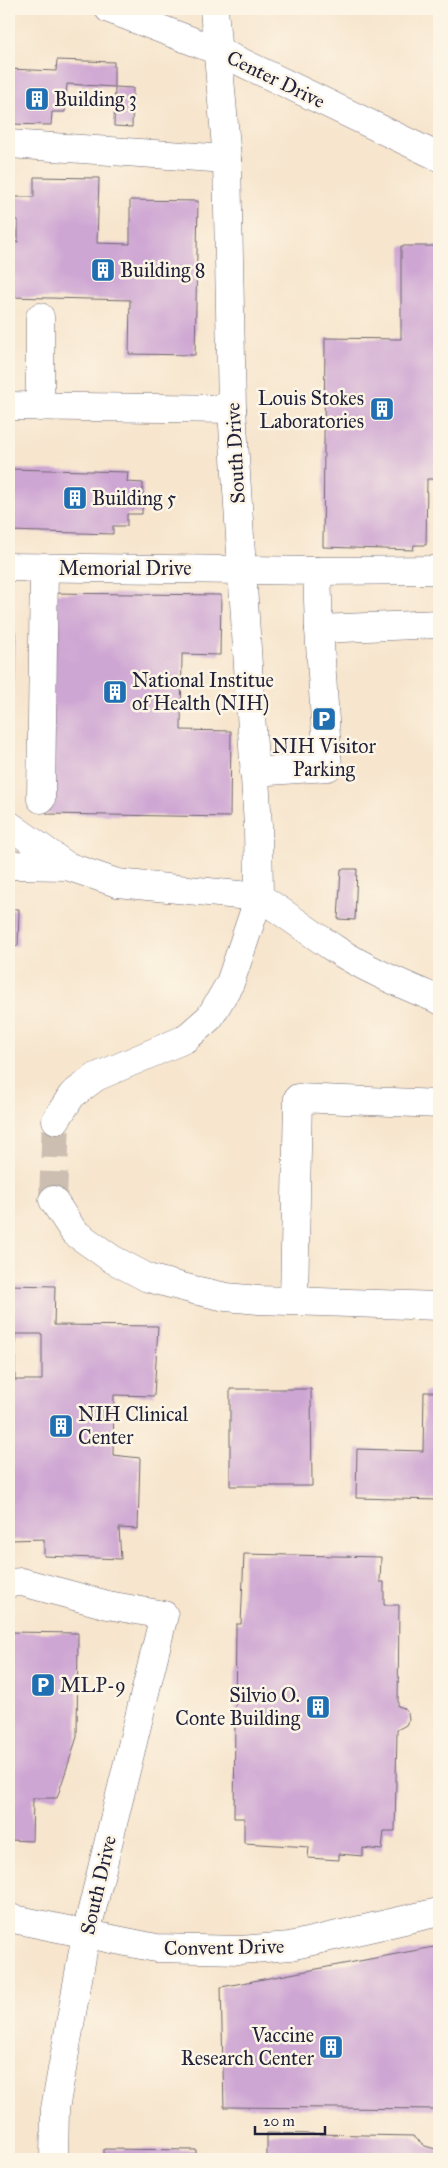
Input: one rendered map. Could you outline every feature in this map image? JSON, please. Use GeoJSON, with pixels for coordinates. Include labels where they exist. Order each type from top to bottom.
{"type":"FeatureCollection","features":[{"type":"Feature","properties":{"kind":"street","name":"Center Drive"},"geometry":{"type":"LineString","coordinates":[[109,9],[218,51],[439,157]]}},
{"type":"Feature","properties":{"kind":"street","name":"South Drive"},"geometry":{"type":"LineString","coordinates":[[56,1120],[72,1095],[96,1077],[185,1039],[210,1017],[230,984],[259,897],[258,826],[232,409],[227,159],[214,9]]}},
{"type":"Feature","properties":{"kind":"street"},"geometry":{"type":"LineString","coordinates":[[9,144],[227,159]]}},
{"type":"Feature","properties":{"kind":"street"},"geometry":{"type":"LineString","coordinates":[[40,317],[40,407]]}},
{"type":"Feature","properties":{"kind":"street"},"geometry":{"type":"LineString","coordinates":[[9,406],[232,409]]}},
{"type":"Feature","properties":{"kind":"street","name":"Memorial Drive"},"geometry":{"type":"LineString","coordinates":[[9,567],[317,571],[439,570]]}},
{"type":"Feature","properties":{"kind":"street"},"geometry":{"type":"LineString","coordinates":[[40,799],[44,568]]}},
{"type":"Feature","properties":{"kind":"street"},"geometry":{"type":"LineString","coordinates":[[254,772],[328,766],[317,571]]}},
{"type":"Feature","properties":{"kind":"street"},"geometry":{"type":"LineString","coordinates":[[319,629],[439,624]]}},
{"type":"Feature","properties":{"kind":"street"},"geometry":{"type":"LineString","coordinates":[[9,824],[67,866]]}},
{"type":"Feature","properties":{"kind":"street"},"geometry":{"type":"LineString","coordinates":[[9,864],[67,866],[117,883],[259,897],[336,950],[404,985],[439,1000]]}},
{"type":"Feature","properties":{"kind":"street"},"geometry":{"type":"LineString","coordinates":[[294,1300],[298,1098],[439,1104]]}},
{"type":"Feature","properties":{"kind":"street"},"geometry":{"type":"LineString","coordinates":[[53,1200],[74,1232],[112,1259],[148,1278],[226,1298],[439,1306]]}},
{"type":"Feature","properties":{"kind":"street","name":"South Drive"},"geometry":{"type":"LineString","coordinates":[[9,1583],[22,1582],[108,1605],[164,1615],[86,1934],[55,2109],[54,2159]]}},
{"type":"Feature","properties":{"kind":"street","name":"Convent Drive"},"geometry":{"type":"LineString","coordinates":[[9,1918],[156,1948],[248,1949],[290,1946],[439,1912]]}},
{"type":"Feature","properties":{"kind":"building","name":"Building 3"},"geometry":{"type":"Polygon","coordinates":[[[57,60],[114,62],[114,87],[67,84],[65,112],[52,112],[51,125],[9,124],[9,69],[56,71],[57,60]]]}},
{"type":"Feature","properties":{"kind":"building"},"geometry":{"type":"Polygon","coordinates":[[[115,87],[133,88],[132,127],[114,126],[115,87]]]}},
{"type":"Feature","properties":{"kind":"building","name":"Building 8"},"geometry":{"type":"Polygon","coordinates":[[[34,177],[99,178],[97,243],[130,244],[130,200],[198,201],[195,355],[129,354],[130,300],[9,297],[9,242],[18,242],[18,220],[9,220],[9,197],[34,197],[34,177]]]}},
{"type":"Feature","properties":{"kind":"building","name":"Louis Stokes Laboratories"},"geometry":{"type":"Polygon","coordinates":[[[401,246],[439,246],[439,479],[427,479],[426,545],[414,545],[413,550],[323,547],[325,338],[401,339],[401,246]]]}},
{"type":"Feature","properties":{"kind":"building","name":"Building 5"},"geometry":{"type":"Polygon","coordinates":[[[9,469],[128,472],[127,482],[143,483],[142,514],[127,514],[127,526],[113,526],[113,534],[9,531],[9,469]]]}},
{"type":"Feature","properties":{"kind":"building","name":"National Institue of Health (NIH)"},"geometry":{"type":"Polygon","coordinates":[[[51,593],[221,595],[220,655],[182,654],[181,730],[231,731],[230,817],[47,814],[51,593]]]}},
{"type":"Feature","properties":{"kind":"building"},"geometry":{"type":"Polygon","coordinates":[[[9,633],[15,633],[13,681],[9,681],[9,633]]]}},
{"type":"Feature","properties":{"kind":"building"},"geometry":{"type":"Polygon","coordinates":[[[341,869],[357,869],[355,920],[338,919],[341,869]]]}},
{"type":"Feature","properties":{"kind":"building"},"geometry":{"type":"Polygon","coordinates":[[[9,909],[19,909],[18,946],[9,946],[9,909]]]}},
{"type":"Feature","properties":{"kind":"building","name":"NIH Clinical Center"},"geometry":{"type":"Polygon","coordinates":[[[9,1285],[55,1286],[54,1325],[158,1326],[154,1396],[114,1395],[113,1455],[140,1458],[138,1529],[119,1528],[121,1559],[44,1556],[44,1539],[11,1540],[11,1550],[9,1550],[9,1285]],[[15,1334],[15,1380],[42,1380],[42,1334],[15,1334]]]}},
{"type":"Feature","properties":{"kind":"building"},"geometry":{"type":"Polygon","coordinates":[[[230,1389],[311,1389],[312,1486],[230,1486],[230,1389]]]}},
{"type":"Feature","properties":{"kind":"building"},"geometry":{"type":"Polygon","coordinates":[[[424,1392],[439,1392],[439,1500],[356,1498],[357,1449],[423,1451],[424,1392]]]}},
{"type":"Feature","properties":{"kind":"building","name":"Silvio O. Conte Building"},"geometry":{"type":"Polygon","coordinates":[[[244,1554],[381,1557],[380,1582],[384,1582],[384,1605],[399,1605],[398,1706],[404,1708],[408,1713],[409,1719],[406,1725],[397,1730],[395,1831],[384,1831],[382,1850],[363,1848],[363,1856],[339,1854],[339,1860],[308,1858],[309,1847],[244,1843],[244,1818],[234,1818],[236,1624],[241,1624],[244,1554]]]}},
{"type":"Feature","properties":{"kind":"building","name":"MLP-9"},"geometry":{"type":"Polygon","coordinates":[[[9,1632],[78,1633],[77,1737],[57,1798],[33,1798],[32,1841],[10,1840],[9,1632]]]}},
{"type":"Feature","properties":{"kind":"building","name":"Vaccine Research Center"},"geometry":{"type":"Polygon","coordinates":[[[439,1946],[439,2109],[224,2107],[221,1987],[439,1946]]]}},
{"type":"Feature","properties":{"kind":"building"},"geometry":{"type":"Polygon","coordinates":[[[267,2133],[413,2136],[425,2146],[439,2150],[439,2159],[267,2159],[267,2133]]]}},
{"type":"Feature","properties":{"kind":"building"},"geometry":{"type":"Polygon","coordinates":[[[104,2149],[196,2150],[196,2159],[104,2159],[104,2149]]]}},
{"type":"Feature","properties":{"kind":"tunnel"},"geometry":{"type":"LineString","coordinates":[[53,1200],[56,1120]]}},
{"type":"Feature","properties":{"kind":"place","name":"Building 3"},"geometry":{"type":"Point","coordinates":[37,99]}},
{"type":"Feature","properties":{"kind":"place","name":"Building 8"},"geometry":{"type":"Point","coordinates":[103,270]}},
{"type":"Feature","properties":{"kind":"place","name":"Louis Stokes Laboratories"},"geometry":{"type":"Point","coordinates":[382,409]}},
{"type":"Feature","properties":{"kind":"place","name":"Building 5"},"geometry":{"type":"Point","coordinates":[75,498]}},
{"type":"Feature","properties":{"kind":"place","name":"National Institue of Health (NIH)"},"geometry":{"type":"Point","coordinates":[115,692]}},
{"type":"Feature","properties":{"kind":"place","name":"NIH Visitor Parking"},"geometry":{"type":"Point","coordinates":[324,719]}},
{"type":"Feature","properties":{"kind":"place","name":"NIH Clinical Center"},"geometry":{"type":"Point","coordinates":[61,1426]}},
{"type":"Feature","properties":{"kind":"place","name":"MLP-9"},"geometry":{"type":"Point","coordinates":[43,1685]}},
{"type":"Feature","properties":{"kind":"place","name":"Silvio O. Conte Building"},"geometry":{"type":"Point","coordinates":[318,1707]}},
{"type":"Feature","properties":{"kind":"place","name":"Vaccine Research Center"},"geometry":{"type":"Point","coordinates":[331,2047]}}]}
